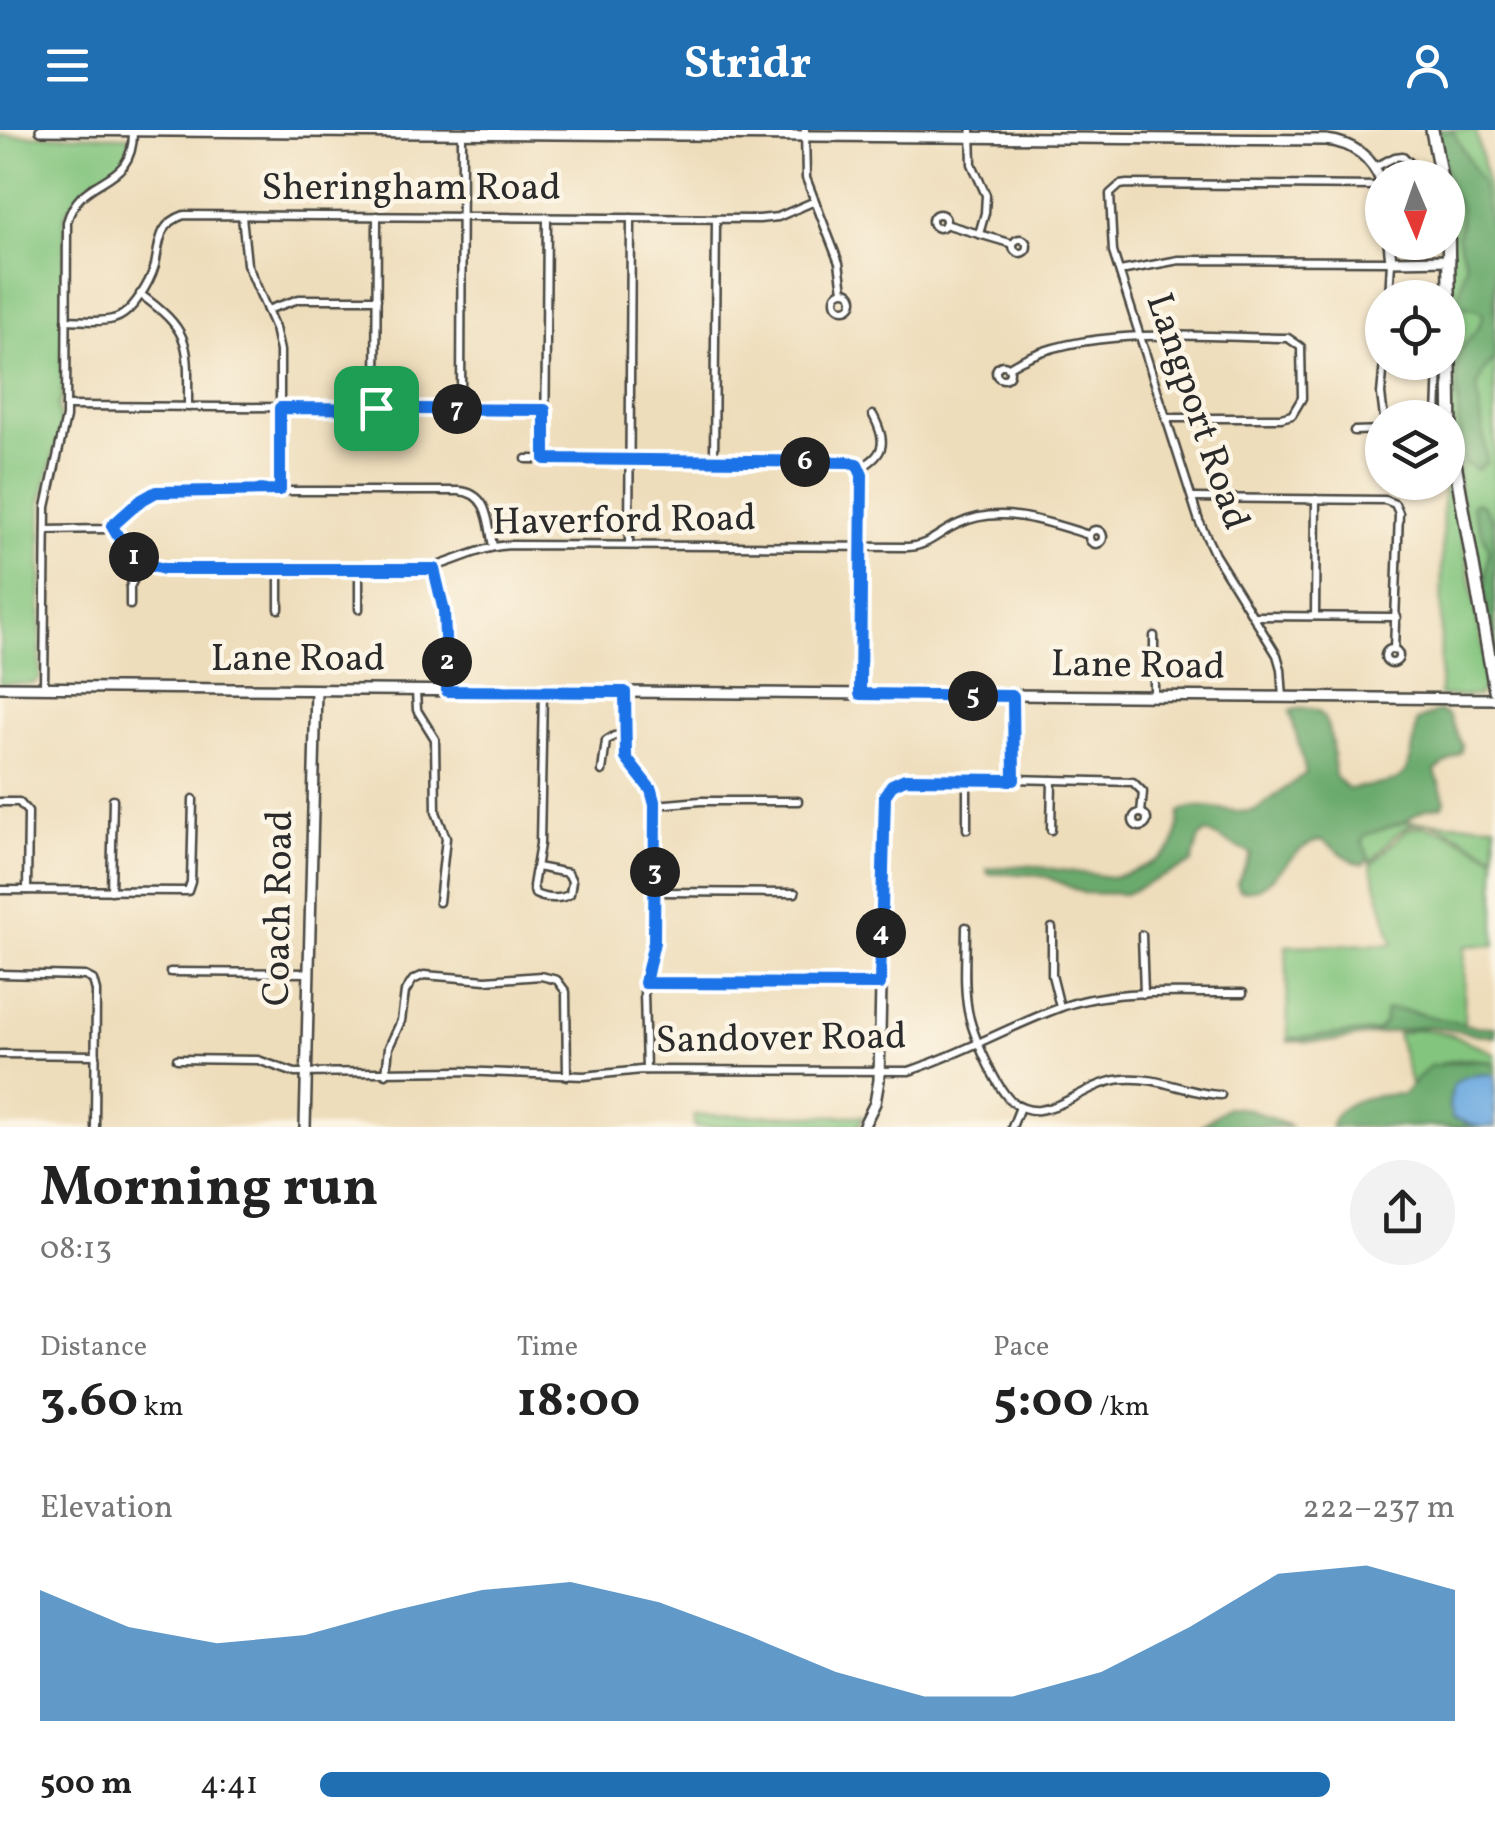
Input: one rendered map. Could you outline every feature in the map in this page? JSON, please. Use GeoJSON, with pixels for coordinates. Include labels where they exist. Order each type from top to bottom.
{"type":"FeatureCollection","features":[{"type":"Feature","properties":{"kind":"main road"},"geometry":{"type":"LineString","coordinates":[[1432,130],[1438,160]]}},
{"type":"Feature","properties":{"kind":"main road"},"geometry":{"type":"LineString","coordinates":[[1450,260],[1451,440],[1495,690]]}},
{"type":"Feature","properties":{"kind":"street"},"geometry":{"type":"LineString","coordinates":[[41,130],[1182,134],[1326,140],[1353,148],[1367,160]]}},
{"type":"Feature","properties":{"kind":"street"},"geometry":{"type":"LineString","coordinates":[[44,687],[48,487],[63,442],[66,406],[66,233],[70,212],[87,190],[127,164],[132,154],[133,130]]}},
{"type":"Feature","properties":{"kind":"street"},"geometry":{"type":"LineString","coordinates":[[461,409],[462,132]]}},
{"type":"Feature","properties":{"kind":"street"},"geometry":{"type":"LineString","coordinates":[[805,133],[805,172],[840,263],[844,290]]}},
{"type":"Feature","properties":{"kind":"street"},"geometry":{"type":"LineString","coordinates":[[971,133],[972,164],[986,195],[986,214],[979,234]]}},
{"type":"Feature","properties":{"kind":"street","name":"Langport Road"},"geometry":{"type":"LineString","coordinates":[[1283,698],[1282,668],[1277,655],[1207,541],[1120,271],[1109,229],[1109,201],[1114,189],[1127,184],[1365,184]]}},
{"type":"Feature","properties":{"kind":"street","name":"Sheringham Road"},"geometry":{"type":"LineString","coordinates":[[140,294],[151,275],[159,237],[172,220],[191,215],[716,219],[778,217],[814,201]]}},
{"type":"Feature","properties":{"kind":"street"},"geometry":{"type":"LineString","coordinates":[[242,216],[247,264],[268,310],[280,351],[280,490]]}},
{"type":"Feature","properties":{"kind":"street"},"geometry":{"type":"LineString","coordinates":[[376,408],[378,216]]}},
{"type":"Feature","properties":{"kind":"street"},"geometry":{"type":"LineString","coordinates":[[545,459],[547,218]]}},
{"type":"Feature","properties":{"kind":"street"},"geometry":{"type":"LineString","coordinates":[[629,546],[631,218]]}},
{"type":"Feature","properties":{"kind":"street"},"geometry":{"type":"LineString","coordinates":[[714,461],[716,219]]}},
{"type":"Feature","properties":{"kind":"street"},"geometry":{"type":"LineString","coordinates":[[945,224],[1013,244]]}},
{"type":"Feature","properties":{"kind":"street"},"geometry":{"type":"LineString","coordinates":[[1120,271],[1179,260],[1450,260]]}},
{"type":"Feature","properties":{"kind":"street"},"geometry":{"type":"LineString","coordinates":[[1390,261],[1390,280]]}},
{"type":"Feature","properties":{"kind":"street"},"geometry":{"type":"LineString","coordinates":[[66,320],[113,320],[127,312],[140,294],[166,313],[184,338],[188,408]]}},
{"type":"Feature","properties":{"kind":"street"},"geometry":{"type":"LineString","coordinates":[[268,310],[298,299],[377,299]]}},
{"type":"Feature","properties":{"kind":"street"},"geometry":{"type":"LineString","coordinates":[[1008,368],[1065,343],[1140,338],[1288,338],[1302,348],[1302,398],[1295,412],[1281,418],[1166,418]]}},
{"type":"Feature","properties":{"kind":"street"},"geometry":{"type":"LineString","coordinates":[[66,406],[545,410]]}},
{"type":"Feature","properties":{"kind":"street"},"geometry":{"type":"LineString","coordinates":[[860,468],[882,450],[882,432],[873,414]]}},
{"type":"Feature","properties":{"kind":"street"},"geometry":{"type":"LineString","coordinates":[[1354,431],[1365,431]]}},
{"type":"Feature","properties":{"kind":"street"},"geometry":{"type":"LineString","coordinates":[[526,459],[848,462],[860,468]]}},
{"type":"Feature","properties":{"kind":"street"},"geometry":{"type":"LineString","coordinates":[[860,468],[860,694]]}},
{"type":"Feature","properties":{"kind":"street"},"geometry":{"type":"LineString","coordinates":[[46,530],[96,531],[112,526],[140,501],[161,491],[469,492],[482,503],[493,546]]}},
{"type":"Feature","properties":{"kind":"street"},"geometry":{"type":"LineString","coordinates":[[1193,498],[1385,500],[1395,504],[1399,513],[1394,650]]}},
{"type":"Feature","properties":{"kind":"street"},"geometry":{"type":"LineString","coordinates":[[1315,616],[1316,499]]}},
{"type":"Feature","properties":{"kind":"street","name":"Haverford Road"},"geometry":{"type":"LineString","coordinates":[[142,563],[164,569],[434,569],[493,546],[924,545],[958,524],[996,514],[1089,534]]}},
{"type":"Feature","properties":{"kind":"street"},"geometry":{"type":"LineString","coordinates":[[112,526],[123,546],[142,563],[130,588],[130,606]]}},
{"type":"Feature","properties":{"kind":"street"},"geometry":{"type":"LineString","coordinates":[[434,569],[444,611],[447,691]]}},
{"type":"Feature","properties":{"kind":"street"},"geometry":{"type":"LineString","coordinates":[[279,609],[280,570]]}},
{"type":"Feature","properties":{"kind":"street"},"geometry":{"type":"LineString","coordinates":[[359,570],[359,608]]}},
{"type":"Feature","properties":{"kind":"street"},"geometry":{"type":"LineString","coordinates":[[1254,616],[1397,617]]}},
{"type":"Feature","properties":{"kind":"street"},"geometry":{"type":"LineString","coordinates":[[1154,636],[1154,697]]}},
{"type":"Feature","properties":{"kind":"street","name":"Lane Road"},"geometry":{"type":"LineString","coordinates":[[0,687],[1495,699]]}},
{"type":"Feature","properties":{"kind":"street","name":"Coach Road"},"geometry":{"type":"LineString","coordinates":[[305,1127],[316,690]]}},
{"type":"Feature","properties":{"kind":"street"},"geometry":{"type":"LineString","coordinates":[[416,691],[417,710],[435,738],[436,812],[446,838],[439,902]]}},
{"type":"Feature","properties":{"kind":"street"},"geometry":{"type":"LineString","coordinates":[[537,867],[568,873],[572,882],[570,894],[535,894],[533,886],[540,844],[543,692]]}},
{"type":"Feature","properties":{"kind":"street"},"geometry":{"type":"LineString","coordinates":[[625,692],[626,758],[651,790],[655,805],[654,942],[645,983],[646,1070]]}},
{"type":"Feature","properties":{"kind":"street"},"geometry":{"type":"LineString","coordinates":[[1013,696],[1014,780]]}},
{"type":"Feature","properties":{"kind":"street"},"geometry":{"type":"LineString","coordinates":[[602,772],[606,741],[624,735]]}},
{"type":"Feature","properties":{"kind":"street"},"geometry":{"type":"LineString","coordinates":[[966,829],[967,779]]}},
{"type":"Feature","properties":{"kind":"street"},"geometry":{"type":"LineString","coordinates":[[1051,830],[1052,780]]}},
{"type":"Feature","properties":{"kind":"street"},"geometry":{"type":"LineString","coordinates":[[863,1127],[875,1104],[879,1072],[883,804],[895,782],[1128,781],[1141,788],[1141,813]]}},
{"type":"Feature","properties":{"kind":"street"},"geometry":{"type":"LineString","coordinates":[[0,890],[188,890],[193,798]]}},
{"type":"Feature","properties":{"kind":"street"},"geometry":{"type":"LineString","coordinates":[[111,891],[112,799]]}},
{"type":"Feature","properties":{"kind":"street"},"geometry":{"type":"LineString","coordinates":[[655,805],[798,801]]}},
{"type":"Feature","properties":{"kind":"street"},"geometry":{"type":"LineString","coordinates":[[0,802],[25,806],[29,819],[28,890]]}},
{"type":"Feature","properties":{"kind":"street"},"geometry":{"type":"LineString","coordinates":[[654,892],[794,894]]}},
{"type":"Feature","properties":{"kind":"street"},"geometry":{"type":"LineString","coordinates":[[966,927],[966,995],[971,1022],[1007,1096],[1020,1107],[1042,1109],[1097,1084],[1126,1078],[1160,1081],[1202,1095],[1221,1095]]}},
{"type":"Feature","properties":{"kind":"street"},"geometry":{"type":"LineString","coordinates":[[1052,928],[1052,975],[1060,1007]]}},
{"type":"Feature","properties":{"kind":"street"},"geometry":{"type":"LineString","coordinates":[[1142,935],[1144,994]]}},
{"type":"Feature","properties":{"kind":"street"},"geometry":{"type":"LineString","coordinates":[[170,972],[308,973]]}},
{"type":"Feature","properties":{"kind":"street"},"geometry":{"type":"LineString","coordinates":[[0,974],[85,976],[94,980],[96,1127]]}},
{"type":"Feature","properties":{"kind":"street"},"geometry":{"type":"LineString","coordinates":[[386,1074],[389,1047],[401,1021],[405,992],[413,980],[424,976],[486,980],[541,976],[557,980],[566,992],[566,1076]]}},
{"type":"Feature","properties":{"kind":"street"},"geometry":{"type":"LineString","coordinates":[[645,983],[880,984]]}},
{"type":"Feature","properties":{"kind":"street","name":"Sandover Road"},"geometry":{"type":"LineString","coordinates":[[177,1059],[258,1060],[287,1072],[306,1073],[461,1071],[566,1076],[646,1070],[909,1071],[1060,1007],[1144,994],[1243,993]]}},
{"type":"Feature","properties":{"kind":"street"},"geometry":{"type":"LineString","coordinates":[[0,1054],[96,1055]]}},
{"type":"Feature","properties":{"kind":"street"},"geometry":{"type":"LineString","coordinates":[[1012,1127],[1020,1107]]}},
{"type":"Feature","properties":{"kind":"green space"},"geometry":{"type":"Polygon","coordinates":[[[1432,130],[1476,130],[1495,222],[1495,690],[1461,500],[1465,500],[1465,400],[1451,400],[1450,380],[1465,380],[1465,280],[1449,280],[1449,260],[1465,260],[1465,160],[1438,160],[1432,130]]]}},
{"type":"Feature","properties":{"kind":"green space"},"geometry":{"type":"Polygon","coordinates":[[[1436,130],[1452,130],[1481,182],[1495,246],[1495,359],[1483,372],[1477,388],[1487,462],[1477,470],[1465,464],[1465,400],[1458,400],[1457,380],[1465,380],[1465,344],[1483,314],[1465,307],[1465,160],[1443,160],[1436,130]]]}},
{"type":"Feature","properties":{"kind":"green space"},"geometry":{"type":"Polygon","coordinates":[[[0,135],[127,136],[130,140],[124,163],[83,189],[65,214],[62,399],[58,405],[61,427],[42,499],[40,678],[33,684],[0,684],[0,135]]]}},
{"type":"Feature","properties":{"kind":"green space"},"geometry":{"type":"Polygon","coordinates":[[[1443,500],[1456,500],[1484,656],[1484,688],[1478,696],[1440,696],[1443,500]]]}},
{"type":"Feature","properties":{"kind":"green space"},"geometry":{"type":"Polygon","coordinates":[[[1476,502],[1483,505],[1495,524],[1495,658],[1484,590],[1489,550],[1473,511],[1476,502]]]}},
{"type":"Feature","properties":{"kind":"green space"},"geometry":{"type":"Polygon","coordinates":[[[1315,710],[1325,719],[1335,777],[1348,789],[1384,784],[1402,775],[1408,767],[1417,721],[1439,711],[1449,716],[1462,745],[1461,752],[1435,771],[1445,801],[1443,806],[1425,809],[1404,822],[1365,835],[1362,841],[1369,858],[1363,864],[1322,840],[1300,850],[1263,886],[1252,890],[1240,890],[1237,883],[1251,854],[1207,832],[1199,838],[1192,863],[1125,894],[1083,893],[1047,877],[988,874],[987,869],[1026,865],[1117,876],[1150,864],[1169,851],[1176,838],[1180,812],[1199,807],[1256,810],[1306,773],[1290,711],[1315,710]]]}},
{"type":"Feature","properties":{"kind":"green space"},"geometry":{"type":"Polygon","coordinates":[[[1404,822],[1495,824],[1495,854],[1427,823],[1400,831],[1370,862],[1362,841],[1365,835],[1404,822]]]}},
{"type":"Feature","properties":{"kind":"green space"},"geometry":{"type":"Polygon","coordinates":[[[1422,826],[1446,832],[1495,857],[1495,945],[1465,946],[1464,1026],[1416,1013],[1386,1010],[1384,1024],[1377,1031],[1288,1039],[1286,946],[1393,944],[1371,865],[1406,830],[1422,826]]]}},
{"type":"Feature","properties":{"kind":"green space"},"geometry":{"type":"Polygon","coordinates":[[[1386,1010],[1495,1027],[1495,1037],[1427,1026],[1334,1041],[1288,1042],[1377,1031],[1384,1024],[1386,1010]]]}},
{"type":"Feature","properties":{"kind":"green space"},"geometry":{"type":"Polygon","coordinates":[[[1418,1029],[1448,1034],[1477,1045],[1495,1054],[1495,1063],[1471,1059],[1438,1065],[1412,1087],[1397,1034],[1418,1029]]]}},
{"type":"Feature","properties":{"kind":"green space"},"geometry":{"type":"Polygon","coordinates":[[[1472,1060],[1495,1063],[1495,1076],[1464,1077],[1453,1085],[1449,1106],[1463,1122],[1480,1127],[1330,1127],[1341,1109],[1350,1104],[1370,1097],[1403,1094],[1430,1066],[1472,1060]]]}},
{"type":"Feature","properties":{"kind":"green space"},"geometry":{"type":"Polygon","coordinates":[[[1227,1107],[1249,1109],[1292,1127],[1200,1127],[1227,1107]]]}},
{"type":"Feature","properties":{"kind":"green space"},"geometry":{"type":"Polygon","coordinates":[[[694,1115],[864,1116],[858,1127],[694,1127],[694,1115]]]}},
{"type":"Feature","properties":{"kind":"water"},"geometry":{"type":"Polygon","coordinates":[[[1495,1076],[1495,1127],[1480,1127],[1452,1118],[1449,1106],[1453,1085],[1464,1077],[1495,1076]]]}},
{"type":"Feature","properties":{"kind":"route"},"geometry":{"type":"LineString","coordinates":[[280,408],[376,408],[545,410],[545,459],[848,462],[860,468],[860,694],[1013,696],[1014,780],[905,779],[895,782],[885,795],[880,984],[645,983],[654,942],[655,805],[651,790],[626,758],[625,692],[447,691],[444,611],[434,569],[164,569],[142,563],[131,554],[112,526],[140,501],[161,491],[280,490],[280,408]]}}]}
